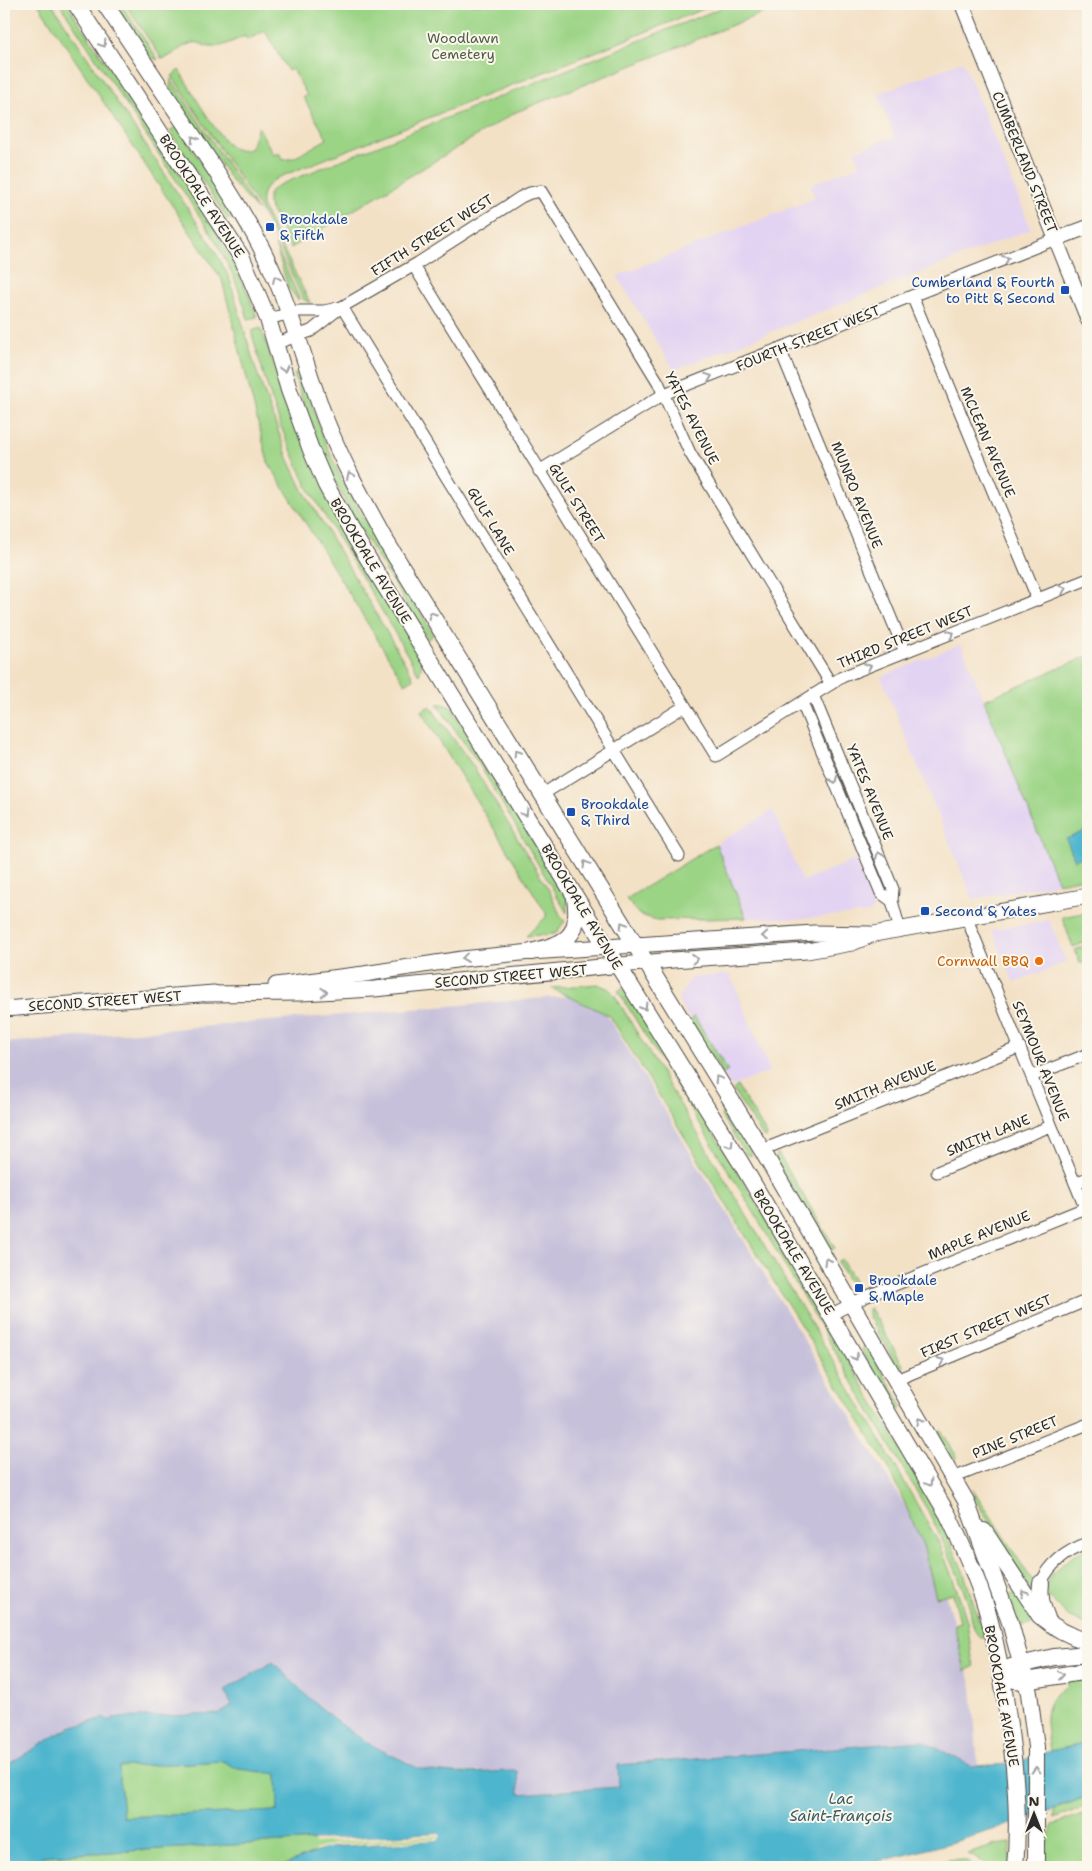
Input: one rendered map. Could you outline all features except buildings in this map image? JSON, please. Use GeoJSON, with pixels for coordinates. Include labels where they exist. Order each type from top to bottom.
{"type":"FeatureCollection","features":[{"type":"Feature","properties":{"kind":"main road","name":"BROOKDALE AVENUE"},"geometry":{"type":"LineString","coordinates":[[76,4],[242,258],[277,342],[300,422],[326,486],[350,529],[741,1163],[938,1497],[960,1540],[986,1607],[1001,1674],[1013,1752],[1017,1804],[1015,1867]]}},
{"type":"Feature","properties":{"kind":"main road","name":"BROOKDALE AVENUE"},"geometry":{"type":"LineString","coordinates":[[105,4],[234,199],[256,236],[289,313],[326,422],[351,477],[387,543],[762,1150],[966,1501],[1007,1613],[1029,1693],[1036,1747],[1034,1862]]}},
{"type":"Feature","properties":{"kind":"main road"},"geometry":{"type":"LineString","coordinates":[[444,681],[464,667]]}},
{"type":"Feature","properties":{"kind":"main road"},"geometry":{"type":"LineString","coordinates":[[531,952],[553,946],[572,932],[578,915],[574,893]]}},
{"type":"Feature","properties":{"kind":"main road","name":"SECOND STREET WEST"},"geometry":{"type":"LineString","coordinates":[[4,1009],[206,994],[364,974],[462,958],[531,952],[814,933],[874,934],[1088,896]]}},
{"type":"Feature","properties":{"kind":"main road","name":"SECOND STREET WEST"},"geometry":{"type":"LineString","coordinates":[[206,994],[301,993],[374,989],[646,963],[807,951],[852,943],[874,934]]}},
{"type":"Feature","properties":{"kind":"main road"},"geometry":{"type":"LineString","coordinates":[[966,1501],[1032,1605],[1050,1625],[1067,1635],[1088,1642]]}},
{"type":"Feature","properties":{"kind":"main road"},"geometry":{"type":"LineString","coordinates":[[1041,1583],[1041,1602],[1050,1625]]}},
{"type":"Feature","properties":{"kind":"main road"},"geometry":{"type":"LineString","coordinates":[[1088,1654],[1054,1657],[1021,1664],[1008,1668],[1001,1674],[1011,1680],[1025,1681],[1088,1671]]}},
{"type":"Feature","properties":{"kind":"street","name":"CUMBERLAND STREET"},"geometry":{"type":"LineString","coordinates":[[962,4],[1088,320]]}},
{"type":"Feature","properties":{"kind":"street","name":"FIFTH STREET WEST"},"geometry":{"type":"LineString","coordinates":[[277,342],[311,331],[341,307],[414,266],[524,196],[541,191]]}},
{"type":"Feature","properties":{"kind":"street","name":"YATES AVENUE"},"geometry":{"type":"LineString","coordinates":[[541,191],[658,382],[690,452],[831,684]]}},
{"type":"Feature","properties":{"kind":"street","name":"FOURTH STREET WEST"},"geometry":{"type":"LineString","coordinates":[[539,470],[664,394],[1088,227]]}},
{"type":"Feature","properties":{"kind":"street","name":"GULF STREET"},"geometry":{"type":"LineString","coordinates":[[414,266],[716,756]]}},
{"type":"Feature","properties":{"kind":"street","name":"MCLEAN AVENUE"},"geometry":{"type":"LineString","coordinates":[[912,296],[1038,600]]}},
{"type":"Feature","properties":{"kind":"street","name":"FIFTH STREET WEST"},"geometry":{"type":"LineString","coordinates":[[268,319],[289,313],[324,311],[341,307]]}},
{"type":"Feature","properties":{"kind":"street","name":"GULF LANE"},"geometry":{"type":"LineString","coordinates":[[341,307],[679,856]]}},
{"type":"Feature","properties":{"kind":"street","name":"MUNRO AVENUE"},"geometry":{"type":"LineString","coordinates":[[780,349],[905,652]]}},
{"type":"Feature","properties":{"kind":"street","name":"THIRD STREET WEST"},"geometry":{"type":"LineString","coordinates":[[716,756],[842,677],[1088,579]]}},
{"type":"Feature","properties":{"kind":"street","name":"YATES AVENUE"},"geometry":{"type":"LineString","coordinates":[[814,695],[893,889],[892,901],[900,930]]}},
{"type":"Feature","properties":{"kind":"street","name":"YATES AVENUE"},"geometry":{"type":"LineString","coordinates":[[802,703],[881,893],[892,901]]}},
{"type":"Feature","properties":{"kind":"street"},"geometry":{"type":"LineString","coordinates":[[543,794],[685,706]]}},
{"type":"Feature","properties":{"kind":"street"},"geometry":{"type":"LineString","coordinates":[[824,756],[836,751]]}},
{"type":"Feature","properties":{"kind":"street"},"geometry":{"type":"LineString","coordinates":[[855,830],[867,824]]}},
{"type":"Feature","properties":{"kind":"street","name":"SEYMOUR AVENUE"},"geometry":{"type":"LineString","coordinates":[[967,918],[1087,1212]]}},
{"type":"Feature","properties":{"kind":"street","name":"SMITH AVENUE"},"geometry":{"type":"LineString","coordinates":[[762,1150],[1020,1047]]}},
{"type":"Feature","properties":{"kind":"street"},"geometry":{"type":"LineString","coordinates":[[1032,1076],[1088,1054]]}},
{"type":"Feature","properties":{"kind":"street","name":"SMITH LANE"},"geometry":{"type":"LineString","coordinates":[[937,1172],[1051,1126]]}},
{"type":"Feature","properties":{"kind":"street"},"geometry":{"type":"LineString","coordinates":[[1075,1183],[1088,1178]]}},
{"type":"Feature","properties":{"kind":"street","name":"MAPLE AVENUE"},"geometry":{"type":"LineString","coordinates":[[830,1315],[852,1303],[1087,1212]]}},
{"type":"Feature","properties":{"kind":"street","name":"FIRST STREET WEST"},"geometry":{"type":"LineString","coordinates":[[896,1380],[1088,1300]]}},
{"type":"Feature","properties":{"kind":"street","name":"PINE STREET"},"geometry":{"type":"LineString","coordinates":[[953,1478],[1088,1424]]}},
{"type":"Feature","properties":{"kind":"street"},"geometry":{"type":"LineString","coordinates":[[1041,1583],[1050,1568],[1061,1557],[1088,1543]]}},
{"type":"Feature","properties":{"kind":"shaded area"},"geometry":{"type":"Polygon","coordinates":[[[963,61],[1031,229],[674,370],[617,276],[815,198],[810,185],[860,165],[855,151],[894,136],[878,94],[963,61]]]}},
{"type":"Feature","properties":{"kind":"shaded area"},"geometry":{"type":"Polygon","coordinates":[[[961,644],[1058,883],[973,899],[881,677],[961,644]]]}},
{"type":"Feature","properties":{"kind":"shaded area"},"geometry":{"type":"Polygon","coordinates":[[[773,810],[802,881],[855,860],[874,907],[871,913],[798,919],[746,918],[716,844],[773,810]]]}},
{"type":"Feature","properties":{"kind":"shaded area"},"geometry":{"type":"Polygon","coordinates":[[[1049,920],[1066,962],[1014,983],[992,930],[1049,920]]]}},
{"type":"Feature","properties":{"kind":"shaded area"},"geometry":{"type":"Polygon","coordinates":[[[730,974],[770,1071],[731,1087],[678,1000],[690,978],[730,974]]]}},
{"type":"Feature","properties":{"kind":"shaded area"},"geometry":{"type":"Polygon","coordinates":[[[594,994],[933,1552],[972,1687],[978,1767],[971,1766],[923,1741],[619,1765],[619,1787],[519,1794],[518,1771],[440,1772],[425,1770],[384,1752],[333,1719],[312,1702],[225,1690],[232,1706],[219,1714],[106,1720],[104,1718],[70,1728],[4,1767],[4,1043],[594,994]]]}},
{"type":"Feature","properties":{"kind":"green space"},"geometry":{"type":"Polygon","coordinates":[[[38,4],[52,4],[210,242],[229,277],[255,367],[288,458],[302,488],[412,675],[413,679],[405,684],[268,462],[222,280],[38,4]]]}},
{"type":"Feature","properties":{"kind":"green space"},"geometry":{"type":"Polygon","coordinates":[[[60,4],[67,4],[211,222],[247,291],[257,317],[248,319],[232,274],[210,232],[60,4]]]}},
{"type":"Feature","properties":{"kind":"green space"},"geometry":{"type":"Polygon","coordinates":[[[115,4],[121,4],[158,60],[150,57],[115,4]]]}},
{"type":"Feature","properties":{"kind":"green space","name":"Woodlawn Cemetery"},"geometry":{"type":"Polygon","coordinates":[[[125,4],[716,4],[277,178],[265,190],[262,197],[262,206],[310,303],[303,299],[260,209],[172,76],[179,70],[212,124],[233,148],[246,150],[251,148],[258,127],[274,155],[279,153],[283,160],[294,158],[327,139],[303,97],[307,95],[292,69],[288,71],[265,31],[247,40],[245,36],[215,47],[198,43],[189,44],[162,59],[125,4]]]}},
{"type":"Feature","properties":{"kind":"green space"},"geometry":{"type":"Polygon","coordinates":[[[731,4],[785,4],[516,112],[291,248],[268,203],[270,192],[280,185],[731,4]]]}},
{"type":"Feature","properties":{"kind":"green space"},"geometry":{"type":"Polygon","coordinates":[[[171,79],[258,211],[231,180],[170,87],[171,79]]]}},
{"type":"Feature","properties":{"kind":"green space"},"geometry":{"type":"Polygon","coordinates":[[[177,126],[236,215],[228,220],[170,131],[177,126]]]}},
{"type":"Feature","properties":{"kind":"green space"},"geometry":{"type":"Polygon","coordinates":[[[275,244],[299,298],[298,300],[288,287],[275,244]]]}},
{"type":"Feature","properties":{"kind":"green space"},"geometry":{"type":"Polygon","coordinates":[[[261,328],[278,378],[421,657],[422,663],[419,675],[308,488],[281,427],[265,379],[252,334],[252,331],[261,328]]]}},
{"type":"Feature","properties":{"kind":"green space"},"geometry":{"type":"Polygon","coordinates":[[[301,373],[323,437],[344,485],[424,618],[433,635],[428,639],[369,544],[330,472],[313,431],[294,374],[301,373]]]}},
{"type":"Feature","properties":{"kind":"green space"},"geometry":{"type":"Polygon","coordinates":[[[1088,656],[1088,877],[1058,883],[984,700],[1088,656]]]}},
{"type":"Feature","properties":{"kind":"green space"},"geometry":{"type":"Polygon","coordinates":[[[437,704],[443,704],[452,708],[567,897],[567,913],[479,764],[437,704]]]}},
{"type":"Feature","properties":{"kind":"green space"},"geometry":{"type":"Polygon","coordinates":[[[430,706],[473,766],[550,892],[561,917],[565,921],[555,934],[526,936],[546,917],[546,913],[421,711],[430,706]]]}},
{"type":"Feature","properties":{"kind":"green space"},"geometry":{"type":"Polygon","coordinates":[[[716,844],[746,918],[657,920],[640,915],[626,899],[716,844]]]}},
{"type":"Feature","properties":{"kind":"green space"},"geometry":{"type":"Polygon","coordinates":[[[1088,912],[1088,941],[1073,947],[1062,917],[1088,912]]]}},
{"type":"Feature","properties":{"kind":"green space"},"geometry":{"type":"Polygon","coordinates":[[[1088,944],[1088,959],[1080,963],[1075,950],[1088,944]]]}},
{"type":"Feature","properties":{"kind":"green space"},"geometry":{"type":"Polygon","coordinates":[[[598,984],[609,989],[614,994],[879,1437],[940,1545],[967,1621],[972,1658],[975,1666],[965,1671],[954,1624],[960,1622],[953,1593],[936,1597],[923,1545],[890,1470],[610,1016],[551,988],[598,984]]]}},
{"type":"Feature","properties":{"kind":"green space"},"geometry":{"type":"Polygon","coordinates":[[[622,988],[629,996],[760,1209],[924,1489],[964,1573],[984,1637],[980,1637],[975,1631],[961,1583],[928,1511],[756,1216],[618,991],[622,988]]]}},
{"type":"Feature","properties":{"kind":"green space"},"geometry":{"type":"Polygon","coordinates":[[[694,1016],[728,1071],[723,1074],[690,1020],[694,1016]]]}},
{"type":"Feature","properties":{"kind":"green space"},"geometry":{"type":"Polygon","coordinates":[[[737,1086],[767,1135],[766,1138],[763,1137],[733,1090],[737,1086]]]}},
{"type":"Feature","properties":{"kind":"green space"},"geometry":{"type":"Polygon","coordinates":[[[723,1111],[726,1112],[742,1134],[749,1146],[751,1156],[746,1154],[721,1116],[723,1111]]]}},
{"type":"Feature","properties":{"kind":"green space"},"geometry":{"type":"Polygon","coordinates":[[[776,1154],[779,1155],[835,1248],[830,1251],[776,1161],[776,1154]]]}},
{"type":"Feature","properties":{"kind":"green space"},"geometry":{"type":"Polygon","coordinates":[[[841,1259],[857,1289],[852,1287],[837,1262],[841,1259]]]}},
{"type":"Feature","properties":{"kind":"green space"},"geometry":{"type":"Polygon","coordinates":[[[868,1309],[871,1309],[903,1368],[897,1365],[868,1315],[868,1309]]]}},
{"type":"Feature","properties":{"kind":"green space"},"geometry":{"type":"Polygon","coordinates":[[[863,1347],[868,1347],[902,1406],[900,1410],[895,1408],[862,1351],[863,1347]]]}},
{"type":"Feature","properties":{"kind":"green space"},"geometry":{"type":"Polygon","coordinates":[[[941,1430],[957,1457],[956,1460],[949,1454],[937,1435],[941,1430]]]}},
{"type":"Feature","properties":{"kind":"green space"},"geometry":{"type":"Polygon","coordinates":[[[973,1489],[1035,1585],[1032,1594],[975,1499],[973,1489]]]}},
{"type":"Feature","properties":{"kind":"green space"},"geometry":{"type":"Polygon","coordinates":[[[1088,1547],[1088,1625],[1070,1618],[1044,1592],[1056,1570],[1067,1560],[1088,1547]]]}},
{"type":"Feature","properties":{"kind":"green space"},"geometry":{"type":"Polygon","coordinates":[[[1016,1592],[1038,1622],[1017,1627],[1006,1598],[1016,1592]]]}},
{"type":"Feature","properties":{"kind":"green space"},"geometry":{"type":"Polygon","coordinates":[[[1088,1677],[1088,1743],[1050,1751],[1046,1722],[1048,1706],[1058,1692],[1068,1686],[1067,1680],[1088,1677]]]}},
{"type":"Feature","properties":{"kind":"green space"},"geometry":{"type":"Polygon","coordinates":[[[223,1761],[239,1769],[277,1773],[278,1811],[123,1817],[119,1767],[223,1761]]]}},
{"type":"Feature","properties":{"kind":"green space"},"geometry":{"type":"Polygon","coordinates":[[[1088,1796],[1088,1805],[1054,1819],[1054,1810],[1088,1796]]]}},
{"type":"Feature","properties":{"kind":"green space"},"geometry":{"type":"Polygon","coordinates":[[[1088,1812],[1088,1867],[1045,1867],[1044,1851],[1053,1825],[1088,1812]]]}},
{"type":"Feature","properties":{"kind":"green space"},"geometry":{"type":"Polygon","coordinates":[[[438,1833],[440,1839],[329,1847],[280,1867],[42,1867],[41,1856],[438,1833]]]}},
{"type":"Feature","properties":{"kind":"green space"},"geometry":{"type":"Polygon","coordinates":[[[1011,1843],[1010,1867],[992,1867],[968,1854],[996,1845],[1011,1843]]]}},
{"type":"Feature","properties":{"kind":"green space"},"geometry":{"type":"Polygon","coordinates":[[[955,1859],[966,1861],[976,1867],[928,1867],[943,1861],[955,1859]]]}},
{"type":"Feature","properties":{"kind":"water"},"geometry":{"type":"Polygon","coordinates":[[[1088,830],[1088,854],[1075,860],[1066,839],[1088,830]]]}},
{"type":"Feature","properties":{"kind":"water","name":"Lac Saint-François"},"geometry":{"type":"Polygon","coordinates":[[[273,1662],[333,1718],[348,1730],[383,1751],[417,1767],[438,1772],[518,1771],[519,1794],[619,1787],[618,1765],[923,1741],[971,1766],[1012,1764],[1050,1751],[1088,1743],[1088,1796],[1030,1818],[971,1837],[851,1867],[280,1867],[329,1847],[438,1840],[438,1833],[42,1856],[42,1867],[4,1865],[4,1767],[70,1728],[104,1718],[112,1720],[113,1718],[219,1714],[232,1706],[225,1690],[273,1662]],[[223,1761],[119,1767],[123,1817],[278,1811],[277,1774],[238,1769],[223,1761]]]}},
{"type":"Feature","properties":{"kind":"pier"},"geometry":{"type":"Polygon","coordinates":[[[438,1833],[441,1836],[438,1840],[334,1846],[315,1852],[315,1850],[333,1844],[437,1838],[438,1836],[314,1843],[314,1840],[438,1833]]]}},
{"type":"Feature","properties":{"kind":"place","name":"Brookdale & Fifth"},"geometry":{"type":"Point","coordinates":[270,227]}},
{"type":"Feature","properties":{"kind":"place","name":"Cumberland & Fourth to Pitt & Second"},"geometry":{"type":"Point","coordinates":[1065,290]}},
{"type":"Feature","properties":{"kind":"place","name":"Brookdale & Third"},"geometry":{"type":"Point","coordinates":[571,812]}},
{"type":"Feature","properties":{"kind":"place","name":"Second & Yates"},"geometry":{"type":"Point","coordinates":[925,911]}},
{"type":"Feature","properties":{"kind":"place","name":"Cornwall BBQ"},"geometry":{"type":"Point","coordinates":[1039,961]}},
{"type":"Feature","properties":{"kind":"place","name":"Brookdale & Maple"},"geometry":{"type":"Point","coordinates":[859,1288]}}]}
